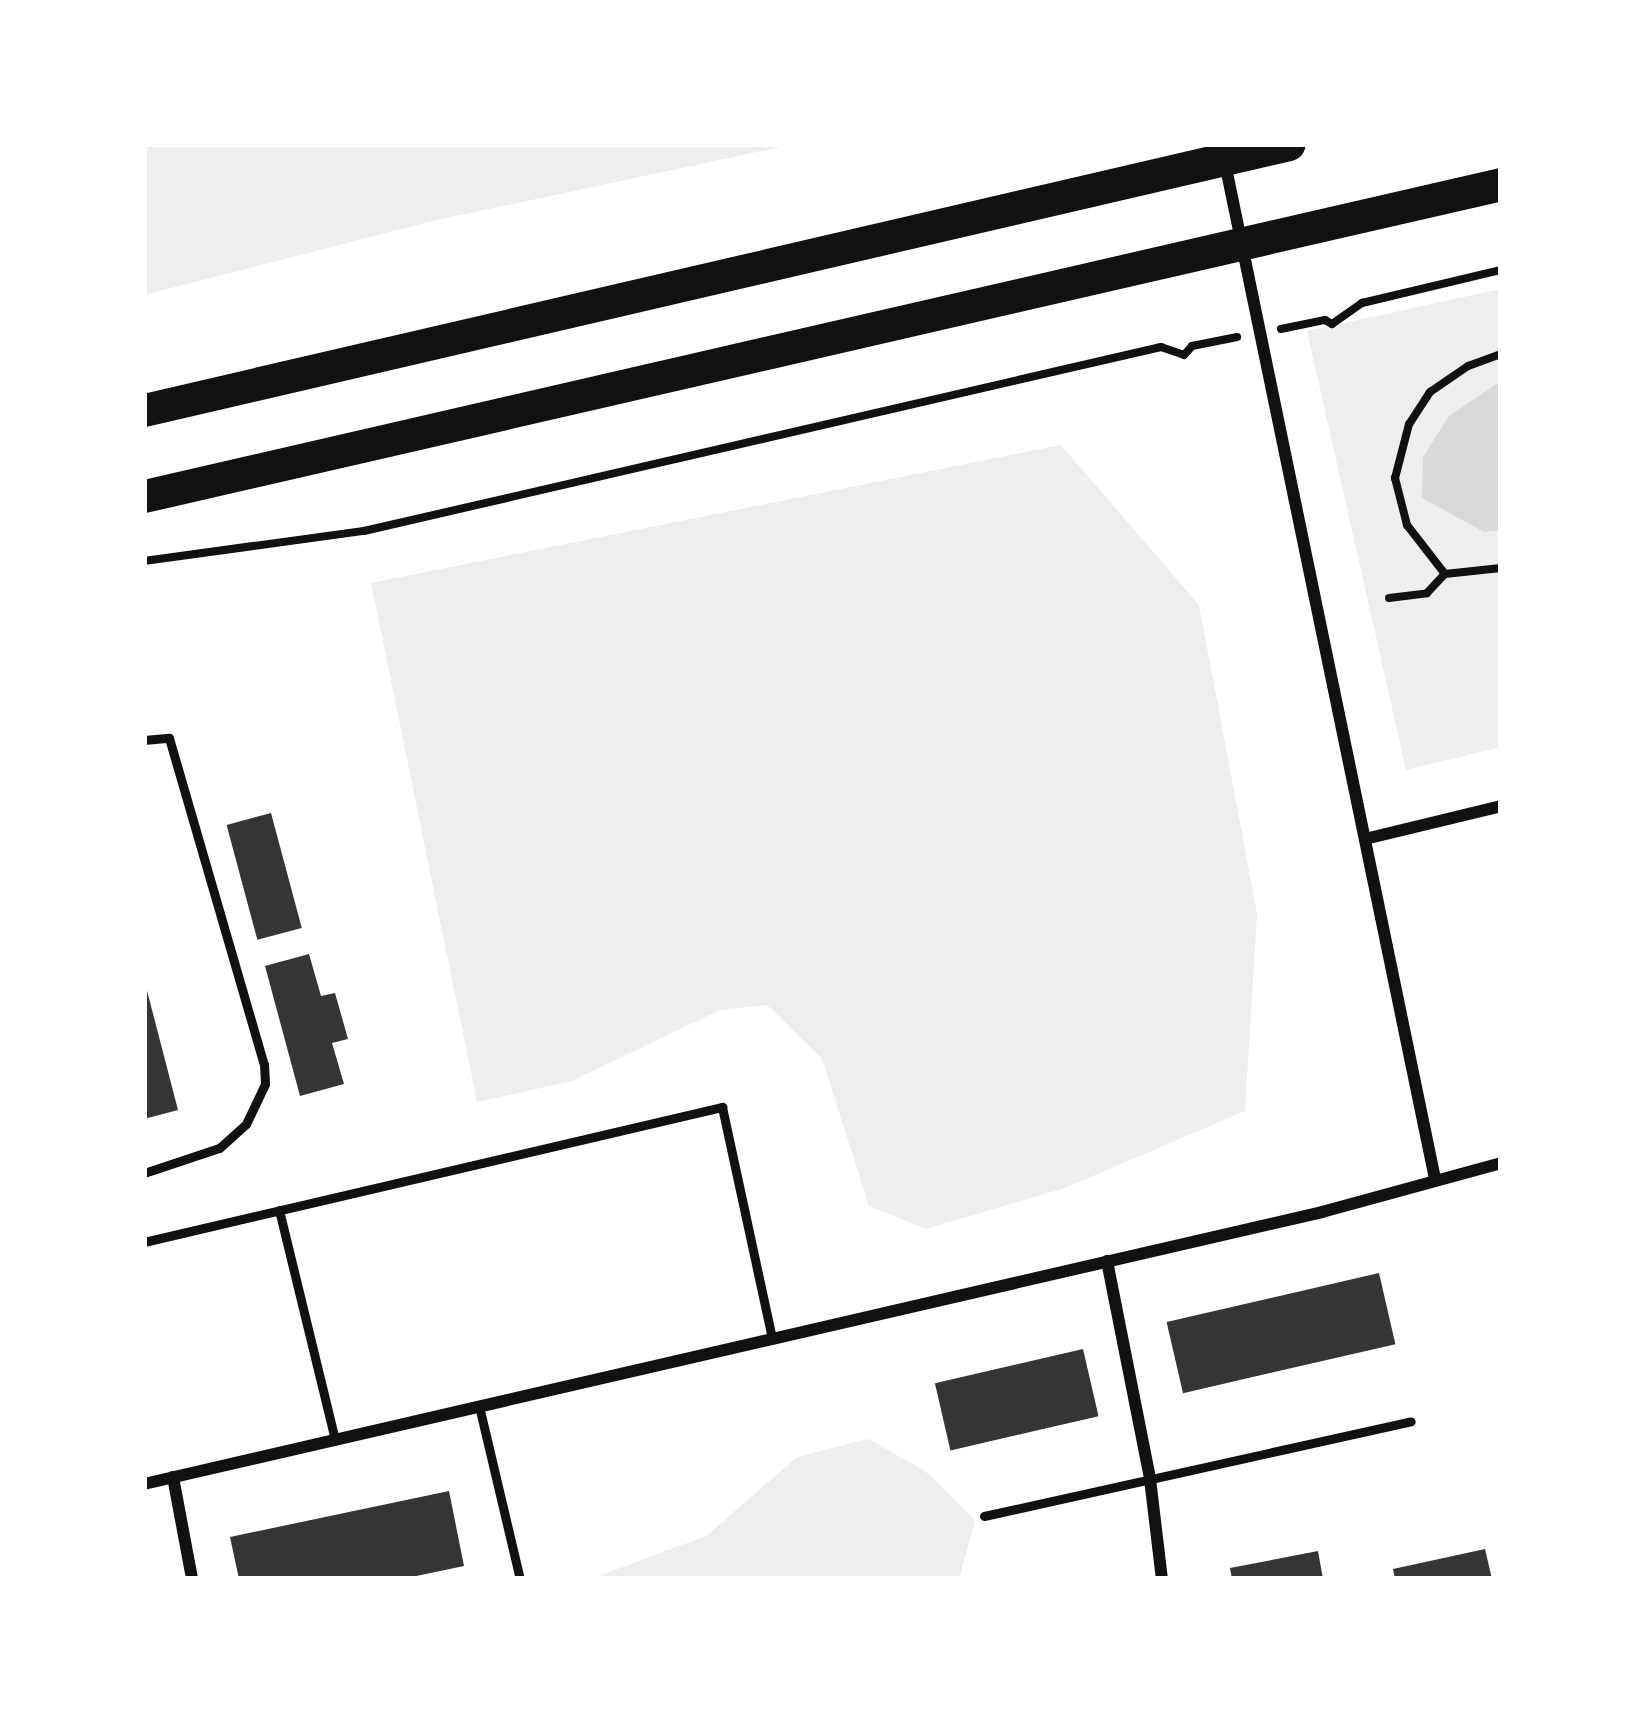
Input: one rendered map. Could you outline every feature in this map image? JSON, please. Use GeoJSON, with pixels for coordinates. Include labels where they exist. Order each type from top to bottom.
{"type":"FeatureCollection","features":[{"type":"Feature","properties":{"kind":"highway"},"geometry":{"type":"LineString","coordinates":[[144,410],[1222,151],[1288,144]]}},
{"type":"Feature","properties":{"kind":"highway"},"geometry":{"type":"LineString","coordinates":[[144,496],[1501,184]]}},
{"type":"Feature","properties":{"kind":"street"},"geometry":{"type":"LineString","coordinates":[[1222,151],[1435,1179]]}},
{"type":"Feature","properties":{"kind":"street"},"geometry":{"type":"LineString","coordinates":[[1365,839],[1501,806]]}},
{"type":"Feature","properties":{"kind":"street"},"geometry":{"type":"LineString","coordinates":[[144,1484],[1322,1211],[1501,1163]]}},
{"type":"Feature","properties":{"kind":"street"},"geometry":{"type":"LineString","coordinates":[[1107,1261],[1150,1479],[1162,1579]]}},
{"type":"Feature","properties":{"kind":"street"},"geometry":{"type":"LineString","coordinates":[[173,1477],[192,1579]]}},
{"type":"Feature","properties":{"kind":"lane"},"geometry":{"type":"LineString","coordinates":[[144,740],[169,738],[264,1064],[265,1084],[247,1124],[232,1138],[203,1157],[144,1173]]}},
{"type":"Feature","properties":{"kind":"lane"},"geometry":{"type":"LineString","coordinates":[[144,1242],[722,1107],[772,1339]]}},
{"type":"Feature","properties":{"kind":"lane"},"geometry":{"type":"LineString","coordinates":[[279,1210],[335,1440]]}},
{"type":"Feature","properties":{"kind":"lane"},"geometry":{"type":"LineString","coordinates":[[479,1406],[520,1579]]}},
{"type":"Feature","properties":{"kind":"lane"},"geometry":{"type":"LineString","coordinates":[[984,1516],[1411,1420]]}},
{"type":"Feature","properties":{"kind":"path"},"geometry":{"type":"LineString","coordinates":[[1325,320],[1331,324],[1361,303],[1501,270]]}},
{"type":"Feature","properties":{"kind":"path"},"geometry":{"type":"LineString","coordinates":[[144,561],[364,531],[1161,347],[1184,355],[1192,346]]}},
{"type":"Feature","properties":{"kind":"path"},"geometry":{"type":"LineString","coordinates":[[1444,574],[1420,547],[1400,503],[1395,478],[1409,424],[1430,392],[1468,366],[1501,354]]}},
{"type":"Feature","properties":{"kind":"path"},"geometry":{"type":"LineString","coordinates":[[1389,598],[1427,593],[1444,574],[1501,568]]}},
{"type":"Feature","properties":{"kind":"shaded area"},"geometry":{"type":"Polygon","coordinates":[[[144,144],[795,144],[437,220],[144,295],[144,144]]]}},
{"type":"Feature","properties":{"kind":"shaded area"},"geometry":{"type":"Polygon","coordinates":[[[1501,289],[1501,747],[1406,770],[1307,331],[1501,289]]]}},
{"type":"Feature","properties":{"kind":"shaded area"},"geometry":{"type":"Polygon","coordinates":[[[1501,381],[1501,530],[1484,532],[1422,498],[1423,457],[1449,416],[1501,381]]]}},
{"type":"Feature","properties":{"kind":"shaded area"},"geometry":{"type":"Polygon","coordinates":[[[1061,445],[1199,605],[1257,913],[1245,1111],[1065,1188],[926,1229],[869,1206],[822,1059],[767,1005],[720,1010],[572,1081],[477,1102],[371,583],[1061,445]]]}},
{"type":"Feature","properties":{"kind":"shaded area"},"geometry":{"type":"Polygon","coordinates":[[[868,1439],[924,1470],[975,1520],[959,1579],[590,1579],[706,1536],[797,1457],[868,1439]]]}},
{"type":"Feature","properties":{"kind":"building"},"geometry":{"type":"Polygon","coordinates":[[[271,813],[302,928],[257,940],[227,825],[271,813]]]}},
{"type":"Feature","properties":{"kind":"building"},"geometry":{"type":"Polygon","coordinates":[[[309,954],[321,996],[335,993],[348,1039],[332,1043],[344,1084],[300,1096],[265,966],[309,954]]]}},
{"type":"Feature","properties":{"kind":"building"},"geometry":{"type":"Polygon","coordinates":[[[144,979],[178,1110],[144,1119],[144,979]]]}},
{"type":"Feature","properties":{"kind":"building"},"geometry":{"type":"Polygon","coordinates":[[[1379,1273],[1395,1344],[1183,1393],[1167,1322],[1379,1273]]]}},
{"type":"Feature","properties":{"kind":"building"},"geometry":{"type":"Polygon","coordinates":[[[1083,1349],[1099,1416],[950,1450],[935,1383],[1083,1349]]]}},
{"type":"Feature","properties":{"kind":"building"},"geometry":{"type":"Polygon","coordinates":[[[449,1491],[464,1566],[402,1579],[239,1579],[230,1537],[449,1491]]]}},
{"type":"Feature","properties":{"kind":"building"},"geometry":{"type":"Polygon","coordinates":[[[1485,1549],[1492,1579],[1395,1579],[1393,1569],[1485,1549]]]}},
{"type":"Feature","properties":{"kind":"building"},"geometry":{"type":"Polygon","coordinates":[[[1318,1551],[1323,1579],[1232,1579],[1230,1568],[1318,1551]]]}}]}
